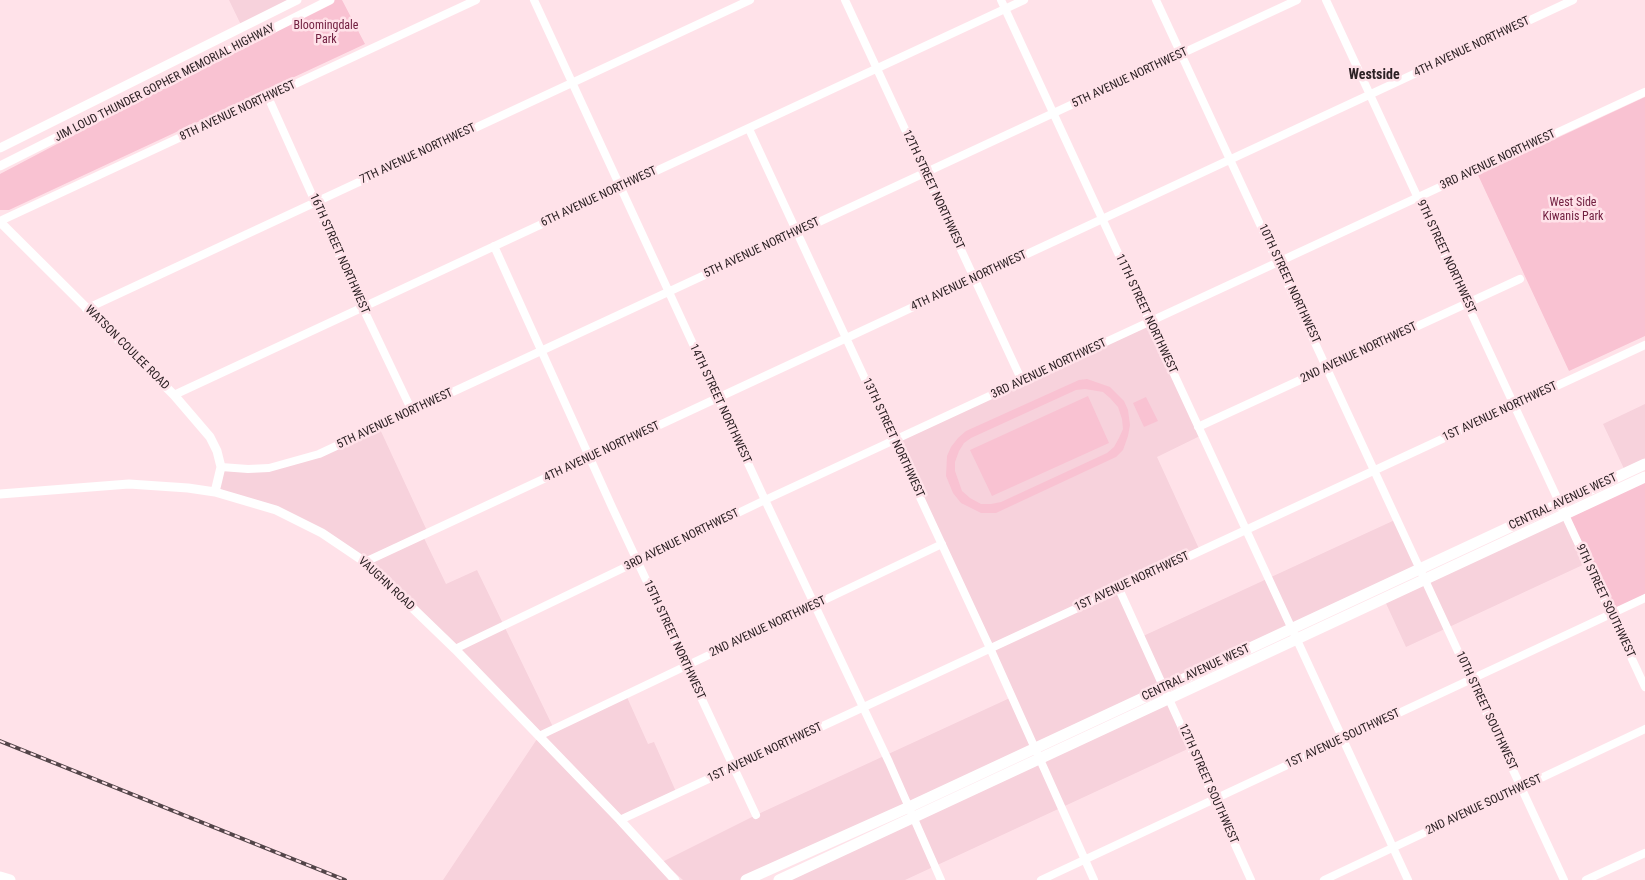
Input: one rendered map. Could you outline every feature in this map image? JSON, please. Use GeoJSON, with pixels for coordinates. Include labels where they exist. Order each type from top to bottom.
{"type":"FeatureCollection","features":[{"type":"Feature","properties":{"kind":"highway","name":"CENTRAL AVENUE WEST"},"geometry":{"type":"LineString","coordinates":[[780,879],[1297,639],[1560,503],[1645,464]]}},
{"type":"Feature","properties":{"kind":"highway","name":"CENTRAL AVENUE WEST"},"geometry":{"type":"LineString","coordinates":[[746,880],[909,807],[1292,628],[1565,515],[1645,477]]}},
{"type":"Feature","properties":{"kind":"highway"},"geometry":{"type":"LineString","coordinates":[[0,877],[9,880]]}},
{"type":"Feature","properties":{"kind":"main road","name":"JIM LOUD THUNDER GOPHER MEMORIAL HIGHWAY"},"geometry":{"type":"LineString","coordinates":[[0,148],[298,0]]}},
{"type":"Feature","properties":{"kind":"main road","name":"JIM LOUD THUNDER GOPHER MEMORIAL HIGHWAY"},"geometry":{"type":"LineString","coordinates":[[0,166],[330,0]]}},
{"type":"Feature","properties":{"kind":"main road","name":"WATSON COULEE ROAD"},"geometry":{"type":"LineString","coordinates":[[0,221],[174,395],[210,436],[217,451],[220,467],[215,492]]}},
{"type":"Feature","properties":{"kind":"main road","name":"VAUGHN ROAD"},"geometry":{"type":"LineString","coordinates":[[0,494],[130,484],[155,484],[215,492],[276,510],[322,533],[365,562],[455,649],[620,820],[675,880]]}},
{"type":"Feature","properties":{"kind":"street","name":"8TH AVENUE NORTHWEST"},"geometry":{"type":"LineString","coordinates":[[0,221],[476,0]]}},
{"type":"Feature","properties":{"kind":"street","name":"14TH STREET NORTHWEST"},"geometry":{"type":"LineString","coordinates":[[534,0],[765,500],[863,707],[941,880]]}},
{"type":"Feature","properties":{"kind":"street","name":"7TH AVENUE NORTHWEST"},"geometry":{"type":"LineString","coordinates":[[86,309],[750,0]]}},
{"type":"Feature","properties":{"kind":"street","name":"12TH STREET NORTHWEST"},"geometry":{"type":"LineString","coordinates":[[845,0],[1022,381]]}},
{"type":"Feature","properties":{"kind":"street","name":"11TH STREET NORTHWEST"},"geometry":{"type":"LineString","coordinates":[[1001,0],[1408,880]]}},
{"type":"Feature","properties":{"kind":"street","name":"6TH AVENUE NORTHWEST"},"geometry":{"type":"LineString","coordinates":[[174,395],[1024,0]]}},
{"type":"Feature","properties":{"kind":"street","name":"10TH STREET NORTHWEST"},"geometry":{"type":"LineString","coordinates":[[1156,0],[1423,574]]}},
{"type":"Feature","properties":{"kind":"street","name":"5TH AVENUE NORTHWEST"},"geometry":{"type":"LineString","coordinates":[[220,467],[269,468],[296,462],[319,454],[1297,0]]}},
{"type":"Feature","properties":{"kind":"street","name":"9TH STREET NORTHWEST"},"geometry":{"type":"LineString","coordinates":[[1326,0],[1565,515]]}},
{"type":"Feature","properties":{"kind":"street","name":"4TH AVENUE NORTHWEST"},"geometry":{"type":"LineString","coordinates":[[365,562],[1573,0]]}},
{"type":"Feature","properties":{"kind":"street","name":"3RD AVENUE NORTHWEST"},"geometry":{"type":"LineString","coordinates":[[455,649],[765,500],[1645,92]]}},
{"type":"Feature","properties":{"kind":"street","name":"16TH STREET NORTHWEST"},"geometry":{"type":"LineString","coordinates":[[268,97],[362,306],[412,411]]}},
{"type":"Feature","properties":{"kind":"street","name":"13TH STREET NORTHWEST"},"geometry":{"type":"LineString","coordinates":[[749,128],[1041,759],[1094,880]]}},
{"type":"Feature","properties":{"kind":"street","name":"15TH STREET NORTHWEST"},"geometry":{"type":"LineString","coordinates":[[494,246],[637,561],[756,815]]}},
{"type":"Feature","properties":{"kind":"street","name":"2ND AVENUE NORTHWEST"},"geometry":{"type":"LineString","coordinates":[[1198,427],[1520,279]]}},
{"type":"Feature","properties":{"kind":"street","name":"1ST AVENUE NORTHWEST"},"geometry":{"type":"LineString","coordinates":[[620,820],[1643,345]]}},
{"type":"Feature","properties":{"kind":"street"},"geometry":{"type":"LineString","coordinates":[[1643,345],[1645,354]]}},
{"type":"Feature","properties":{"kind":"street","name":"9TH STREET SOUTHWEST"},"geometry":{"type":"LineString","coordinates":[[1565,515],[1645,687]]}},
{"type":"Feature","properties":{"kind":"street","name":"2ND AVENUE NORTHWEST"},"geometry":{"type":"LineString","coordinates":[[539,736],[942,544]]}},
{"type":"Feature","properties":{"kind":"street","name":"10TH STREET SOUTHWEST"},"geometry":{"type":"LineString","coordinates":[[1423,574],[1564,880]]}},
{"type":"Feature","properties":{"kind":"street"},"geometry":{"type":"LineString","coordinates":[[1119,589],[1164,688]]}},
{"type":"Feature","properties":{"kind":"street","name":"1ST AVENUE SOUTHWEST"},"geometry":{"type":"LineString","coordinates":[[1041,880],[1645,598]]}},
{"type":"Feature","properties":{"kind":"street","name":"12TH STREET SOUTHWEST"},"geometry":{"type":"LineString","coordinates":[[1164,688],[1251,880]]}},
{"type":"Feature","properties":{"kind":"street","name":"2ND AVENUE SOUTHWEST"},"geometry":{"type":"LineString","coordinates":[[1324,880],[1645,729]]}},
{"type":"Feature","properties":{"kind":"street"},"geometry":{"type":"LineString","coordinates":[[1586,880],[1645,852]]}},
{"type":"Feature","properties":{"kind":"shaded area"},"geometry":{"type":"Polygon","coordinates":[[[229,0],[297,0],[242,27],[229,0]]]}},
{"type":"Feature","properties":{"kind":"shaded area"},"geometry":{"type":"Polygon","coordinates":[[[1149,322],[1202,435],[1157,457],[1200,551],[1119,589],[1141,637],[1397,519],[1421,569],[746,880],[683,880],[665,864],[676,880],[443,880],[539,736],[365,562],[276,510],[215,492],[221,467],[248,469],[296,462],[379,427],[428,533],[423,536],[446,584],[477,570],[554,729],[626,695],[648,744],[654,742],[677,794],[620,820],[662,862],[756,815],[1012,697],[894,440],[1149,322]]]}},
{"type":"Feature","properties":{"kind":"shaded area"},"geometry":{"type":"Polygon","coordinates":[[[1645,404],[1645,464],[1626,473],[1603,424],[1645,404]]]}},
{"type":"Feature","properties":{"kind":"shaded area"},"geometry":{"type":"Polygon","coordinates":[[[1565,515],[1587,563],[1406,647],[1384,599],[1565,515]]]}},
{"type":"Feature","properties":{"kind":"shaded area"},"geometry":{"type":"Polygon","coordinates":[[[1170,699],[1192,747],[905,880],[785,880],[1170,699]]]}},
{"type":"Feature","properties":{"kind":"green space","name":"Bloomingdale Park"},"geometry":{"type":"Polygon","coordinates":[[[331,0],[342,0],[365,44],[9,210],[0,210],[0,174],[331,0]]]}},
{"type":"Feature","properties":{"kind":"green space","name":"West Side Kiwanis Park"},"geometry":{"type":"Polygon","coordinates":[[[1645,97],[1645,336],[1569,371],[1478,175],[1645,97]]]}},
{"type":"Feature","properties":{"kind":"green space"},"geometry":{"type":"Polygon","coordinates":[[[1087,379],[1110,387],[1124,401],[1128,410],[1130,425],[1123,450],[1116,457],[996,513],[981,513],[961,503],[953,493],[946,476],[947,456],[958,438],[966,431],[1079,380],[1087,379]],[[1085,389],[1076,390],[971,438],[964,443],[955,462],[955,471],[962,491],[981,504],[1001,502],[1107,453],[1114,447],[1123,429],[1118,407],[1103,392],[1085,389]]]}},
{"type":"Feature","properties":{"kind":"green space"},"geometry":{"type":"Polygon","coordinates":[[[1088,396],[1109,443],[992,496],[970,450],[1088,396]]]}},
{"type":"Feature","properties":{"kind":"green space"},"geometry":{"type":"Polygon","coordinates":[[[1146,397],[1158,421],[1144,427],[1133,403],[1146,397]]]}},
{"type":"Feature","properties":{"kind":"green space"},"geometry":{"type":"Polygon","coordinates":[[[1645,477],[1645,598],[1611,614],[1565,515],[1645,477]]]}},
{"type":"Feature","properties":{"kind":"railway"},"geometry":{"type":"LineString","coordinates":[[0,741],[345,880]]}},
{"type":"Feature","properties":{"kind":"district","name":"Westside"},"geometry":{"type":"Point","coordinates":[1374,75]}}]}
